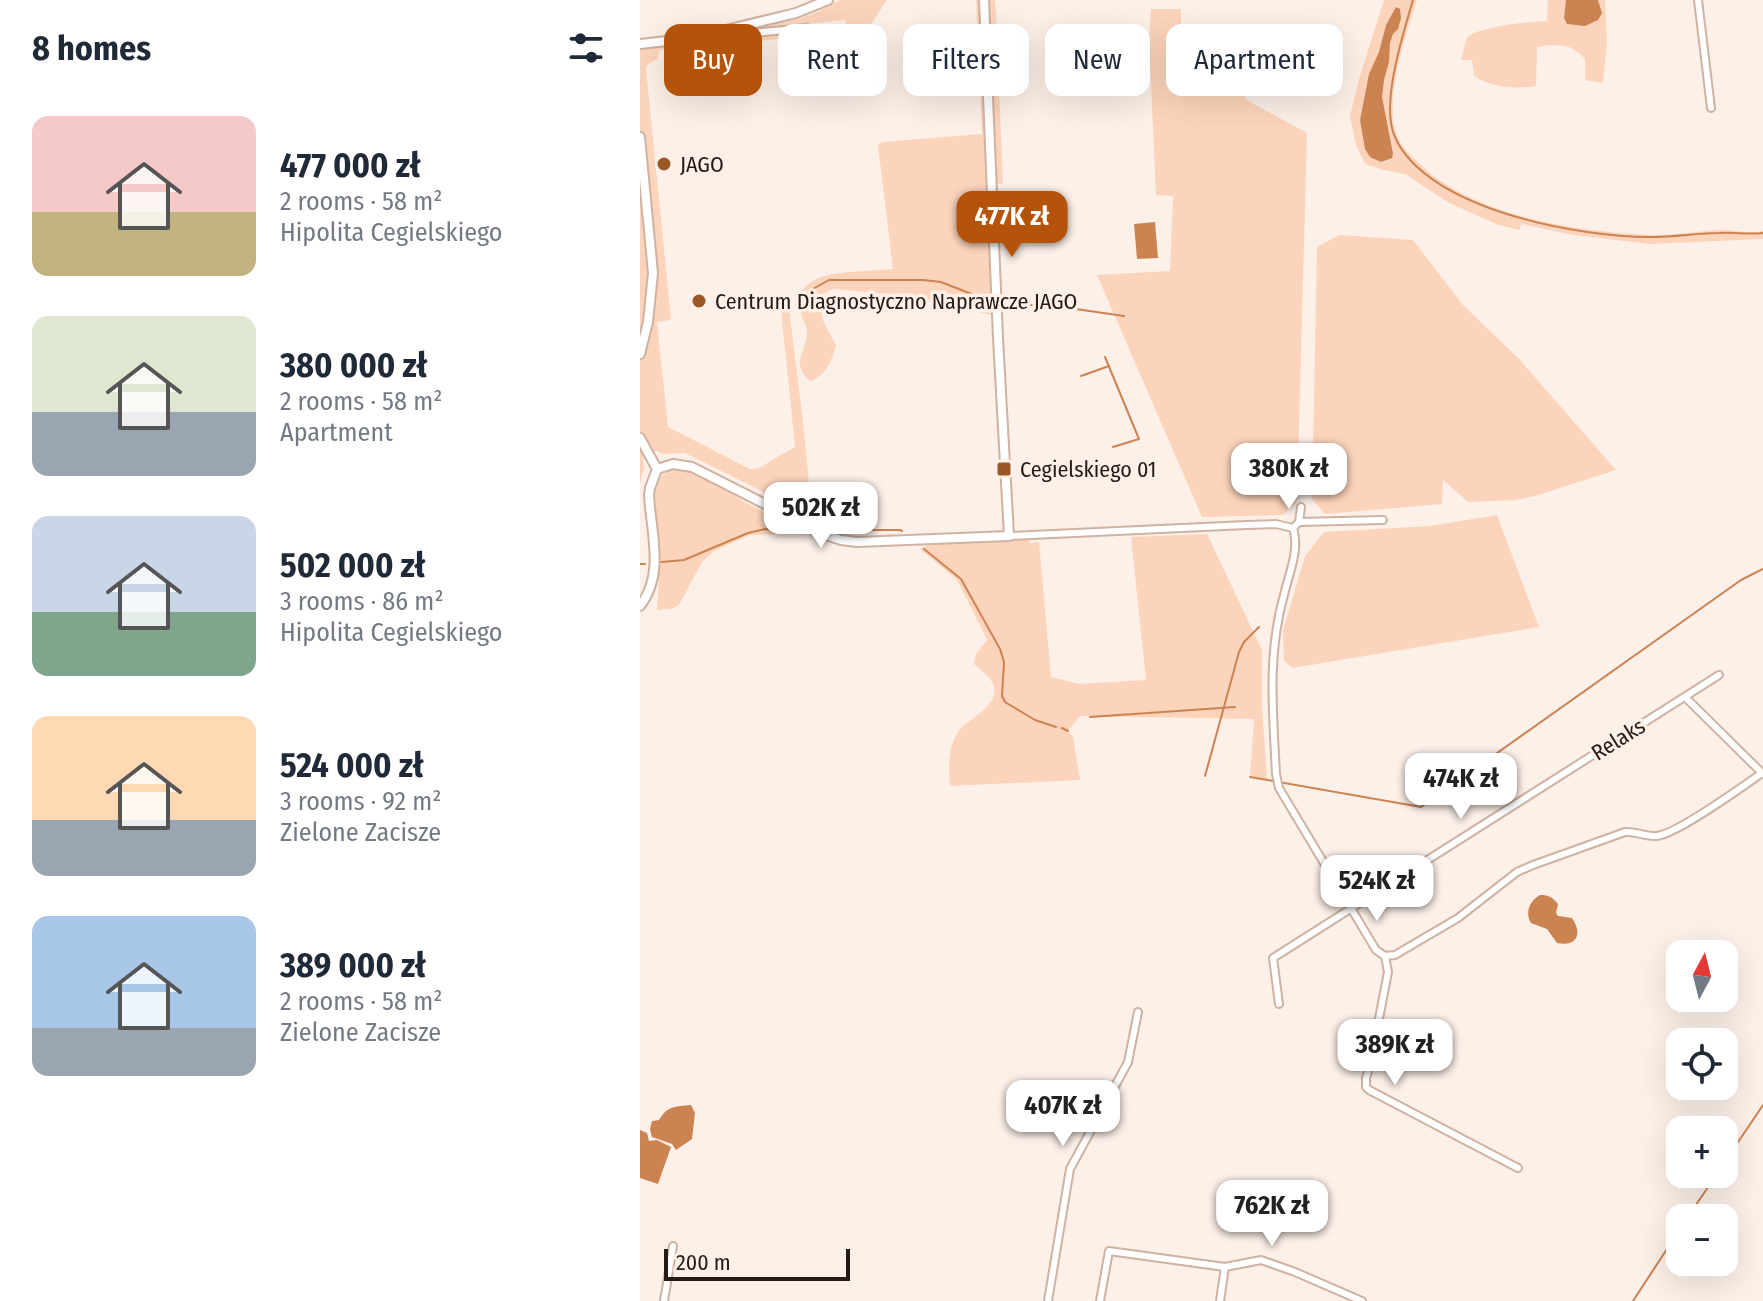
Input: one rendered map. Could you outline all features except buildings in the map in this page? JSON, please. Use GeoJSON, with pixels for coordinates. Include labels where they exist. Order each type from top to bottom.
{"type":"FeatureCollection","features":[{"type":"Feature","properties":{"kind":"street"},"geometry":{"type":"LineString","coordinates":[[752,24],[828,0]]}},
{"type":"Feature","properties":{"kind":"street"},"geometry":{"type":"LineString","coordinates":[[984,0],[1009,536]]}},
{"type":"Feature","properties":{"kind":"street"},"geometry":{"type":"LineString","coordinates":[[1698,0],[1711,108]]}},
{"type":"Feature","properties":{"kind":"street"},"geometry":{"type":"LineString","coordinates":[[640,44],[664,41]]}},
{"type":"Feature","properties":{"kind":"street"},"geometry":{"type":"LineString","coordinates":[[640,137],[653,273],[648,322],[640,354]]}},
{"type":"Feature","properties":{"kind":"street"},"geometry":{"type":"LineString","coordinates":[[640,438],[657,469],[649,495],[654,579],[651,590],[640,606]]}},
{"type":"Feature","properties":{"kind":"street"},"geometry":{"type":"LineString","coordinates":[[657,469],[673,464],[692,467],[826,535],[845,541],[1276,524],[1293,528]]}},
{"type":"Feature","properties":{"kind":"street"},"geometry":{"type":"LineString","coordinates":[[1293,528],[1299,522],[1301,507]]}},
{"type":"Feature","properties":{"kind":"street"},"geometry":{"type":"LineString","coordinates":[[995,537],[1007,520]]}},
{"type":"Feature","properties":{"kind":"street"},"geometry":{"type":"LineString","coordinates":[[1299,522],[1383,520]]}},
{"type":"Feature","properties":{"kind":"street"},"geometry":{"type":"LineString","coordinates":[[1293,528],[1296,546],[1278,614],[1272,661],[1278,781],[1376,950],[1385,956],[1395,955],[1458,918],[1517,872],[1625,832],[1659,836],[1763,774],[1685,697]]}},
{"type":"Feature","properties":{"kind":"street","name":"Relaks"},"geometry":{"type":"LineString","coordinates":[[1279,1004],[1273,958],[1719,675]]}},
{"type":"Feature","properties":{"kind":"street"},"geometry":{"type":"LineString","coordinates":[[1385,956],[1388,972],[1366,1087],[1518,1168]]}},
{"type":"Feature","properties":{"kind":"street"},"geometry":{"type":"LineString","coordinates":[[1048,1301],[1070,1169],[1128,1062],[1138,1012]]}},
{"type":"Feature","properties":{"kind":"street"},"geometry":{"type":"LineString","coordinates":[[664,1301],[673,1246]]}},
{"type":"Feature","properties":{"kind":"street"},"geometry":{"type":"LineString","coordinates":[[1100,1301],[1109,1251],[1225,1267],[1261,1260],[1362,1301]]}},
{"type":"Feature","properties":{"kind":"street"},"geometry":{"type":"LineString","coordinates":[[1220,1301],[1225,1267]]}},
{"type":"Feature","properties":{"kind":"shaded area"},"geometry":{"type":"Polygon","coordinates":[[[840,0],[887,0],[871,24],[846,24],[845,20],[778,24],[778,27],[762,28],[762,26],[799,19],[840,0]]]}},
{"type":"Feature","properties":{"kind":"shaded area"},"geometry":{"type":"Polygon","coordinates":[[[976,0],[981,0],[982,24],[977,24],[976,0]]]}},
{"type":"Feature","properties":{"kind":"shaded area"},"geometry":{"type":"Polygon","coordinates":[[[986,0],[995,0],[996,24],[987,24],[986,0]]]}},
{"type":"Feature","properties":{"kind":"shaded area"},"geometry":{"type":"Polygon","coordinates":[[[1384,0],[1417,0],[1394,87],[1393,122],[1404,148],[1443,182],[1497,209],[1558,225],[1648,235],[1721,230],[1763,231],[1763,239],[1650,244],[1573,235],[1522,224],[1519,230],[1496,224],[1449,203],[1405,174],[1365,164],[1356,145],[1350,116],[1384,0]]]}},
{"type":"Feature","properties":{"kind":"shaded area"},"geometry":{"type":"Polygon","coordinates":[[[1548,0],[1605,0],[1607,44],[1603,83],[1585,80],[1585,59],[1569,47],[1557,45],[1537,47],[1536,86],[1504,87],[1474,76],[1472,60],[1461,60],[1467,37],[1494,27],[1547,21],[1548,0]]]}},
{"type":"Feature","properties":{"kind":"shaded area"},"geometry":{"type":"Polygon","coordinates":[[[1566,0],[1598,0],[1602,13],[1598,20],[1585,26],[1567,24],[1564,18],[1566,0]]]}},
{"type":"Feature","properties":{"kind":"shaded area"},"geometry":{"type":"Polygon","coordinates":[[[1396,7],[1400,9],[1401,18],[1390,43],[1382,97],[1393,154],[1392,158],[1381,162],[1370,157],[1365,149],[1360,120],[1369,74],[1386,25],[1396,7]]]}},
{"type":"Feature","properties":{"kind":"shaded area"},"geometry":{"type":"Polygon","coordinates":[[[1151,9],[1181,9],[1181,24],[1166,24],[1166,96],[1245,96],[1248,101],[1307,133],[1297,501],[1283,515],[1202,517],[1097,275],[1170,271],[1173,196],[1156,195],[1151,9]]]}},
{"type":"Feature","properties":{"kind":"shaded area"},"geometry":{"type":"Polygon","coordinates":[[[778,34],[778,39],[762,41],[762,36],[778,34]]]}},
{"type":"Feature","properties":{"kind":"shaded area"},"geometry":{"type":"Polygon","coordinates":[[[664,46],[664,50],[659,50],[658,59],[648,64],[646,69],[671,320],[657,322],[668,427],[750,469],[759,468],[795,447],[781,309],[789,308],[812,516],[685,453],[664,454],[656,451],[643,456],[644,469],[640,483],[640,48],[664,46]]]}},
{"type":"Feature","properties":{"kind":"shaded area"},"geometry":{"type":"Polygon","coordinates":[[[980,96],[984,96],[992,315],[897,295],[833,289],[823,294],[821,310],[836,345],[824,371],[810,381],[800,364],[807,335],[798,305],[801,292],[824,276],[893,269],[878,145],[882,142],[982,134],[980,96]]]}},
{"type":"Feature","properties":{"kind":"shaded area"},"geometry":{"type":"Polygon","coordinates":[[[991,96],[999,96],[1003,184],[995,184],[991,96]]]}},
{"type":"Feature","properties":{"kind":"shaded area"},"geometry":{"type":"Polygon","coordinates":[[[1155,222],[1158,258],[1137,259],[1134,224],[1155,222]]]}},
{"type":"Feature","properties":{"kind":"shaded area"},"geometry":{"type":"Polygon","coordinates":[[[1339,235],[1413,240],[1463,305],[1519,359],[1616,470],[1516,500],[1468,502],[1443,480],[1442,504],[1325,514],[1312,499],[1317,247],[1339,235]]]}},
{"type":"Feature","properties":{"kind":"shaded area"},"geometry":{"type":"Polygon","coordinates":[[[681,469],[708,479],[768,514],[807,529],[807,533],[750,535],[714,551],[702,562],[679,605],[657,610],[659,565],[653,512],[654,491],[663,475],[681,469]]]}},
{"type":"Feature","properties":{"kind":"shaded area"},"geometry":{"type":"Polygon","coordinates":[[[1497,515],[1539,627],[1293,668],[1284,661],[1283,631],[1305,556],[1324,532],[1430,526],[1497,515]]]}},
{"type":"Feature","properties":{"kind":"shaded area"},"geometry":{"type":"Polygon","coordinates":[[[1207,534],[1262,650],[1267,780],[1250,777],[1254,719],[1080,716],[1068,731],[1073,737],[1080,780],[950,786],[950,757],[955,737],[989,704],[994,690],[991,680],[974,664],[976,654],[987,640],[957,580],[920,549],[930,544],[1029,539],[1030,543],[1039,542],[1051,677],[1079,684],[1146,680],[1131,537],[1207,534]]]}},
{"type":"Feature","properties":{"kind":"shaded area"},"geometry":{"type":"Polygon","coordinates":[[[1540,895],[1550,897],[1558,904],[1558,916],[1572,918],[1577,929],[1573,941],[1557,943],[1547,929],[1531,923],[1529,908],[1540,895]]]}},
{"type":"Feature","properties":{"kind":"shaded area"},"geometry":{"type":"Polygon","coordinates":[[[691,1105],[695,1113],[692,1139],[676,1150],[672,1144],[652,1137],[652,1121],[659,1120],[672,1108],[691,1105]]]}},
{"type":"Feature","properties":{"kind":"shaded area"},"geometry":{"type":"Polygon","coordinates":[[[640,1130],[647,1133],[649,1141],[657,1140],[671,1147],[658,1184],[640,1178],[640,1130]]]}},
{"type":"Feature","properties":{"kind":"waterway"},"geometry":{"type":"LineString","coordinates":[[1413,0],[1391,89],[1391,123],[1395,137],[1412,162],[1439,184],[1509,215],[1587,232],[1653,237],[1763,233]]}},
{"type":"Feature","properties":{"kind":"waterway"},"geometry":{"type":"LineString","coordinates":[[811,297],[811,290],[829,280],[923,280],[941,282],[992,302]]}},
{"type":"Feature","properties":{"kind":"waterway"},"geometry":{"type":"LineString","coordinates":[[999,303],[1048,305],[1124,316]]}},
{"type":"Feature","properties":{"kind":"waterway"},"geometry":{"type":"LineString","coordinates":[[1105,357],[1139,439],[1113,447]]}},
{"type":"Feature","properties":{"kind":"waterway"},"geometry":{"type":"LineString","coordinates":[[1081,376],[1109,366]]}},
{"type":"Feature","properties":{"kind":"waterway"},"geometry":{"type":"LineString","coordinates":[[661,562],[684,560],[765,529],[797,531]]}},
{"type":"Feature","properties":{"kind":"waterway"},"geometry":{"type":"LineString","coordinates":[[861,530],[902,531]]}},
{"type":"Feature","properties":{"kind":"waterway"},"geometry":{"type":"LineString","coordinates":[[924,549],[961,579],[1000,649],[1004,662],[1002,696],[1005,702],[1035,720],[1056,727]]}},
{"type":"Feature","properties":{"kind":"waterway"},"geometry":{"type":"LineString","coordinates":[[640,564],[645,564]]}},
{"type":"Feature","properties":{"kind":"waterway"},"geometry":{"type":"LineString","coordinates":[[1250,777],[1421,807],[1741,580],[1763,569]]}},
{"type":"Feature","properties":{"kind":"waterway"},"geometry":{"type":"LineString","coordinates":[[1205,776],[1239,652],[1259,627]]}},
{"type":"Feature","properties":{"kind":"waterway"},"geometry":{"type":"LineString","coordinates":[[1090,717],[1235,707]]}},
{"type":"Feature","properties":{"kind":"waterway"},"geometry":{"type":"LineString","coordinates":[[1062,728],[1068,731]]}},
{"type":"Feature","properties":{"kind":"waterway"},"geometry":{"type":"LineString","coordinates":[[1738,1142],[1763,1105]]}},
{"type":"Feature","properties":{"kind":"waterway"},"geometry":{"type":"LineString","coordinates":[[1697,1204],[1707,1188]]}},
{"type":"Feature","properties":{"kind":"waterway"},"geometry":{"type":"LineString","coordinates":[[1633,1301],[1666,1250]]}},
{"type":"Feature","properties":{"kind":"place","name":"JAGO"},"geometry":{"type":"Point","coordinates":[664,164]}},
{"type":"Feature","properties":{"kind":"place","name":"Centrum Diagnostyczno Naprawcze JAGO"},"geometry":{"type":"Point","coordinates":[699,301]}},
{"type":"Feature","properties":{"kind":"place","name":"Cegielskiego 01"},"geometry":{"type":"Point","coordinates":[1004,469]}}]}
